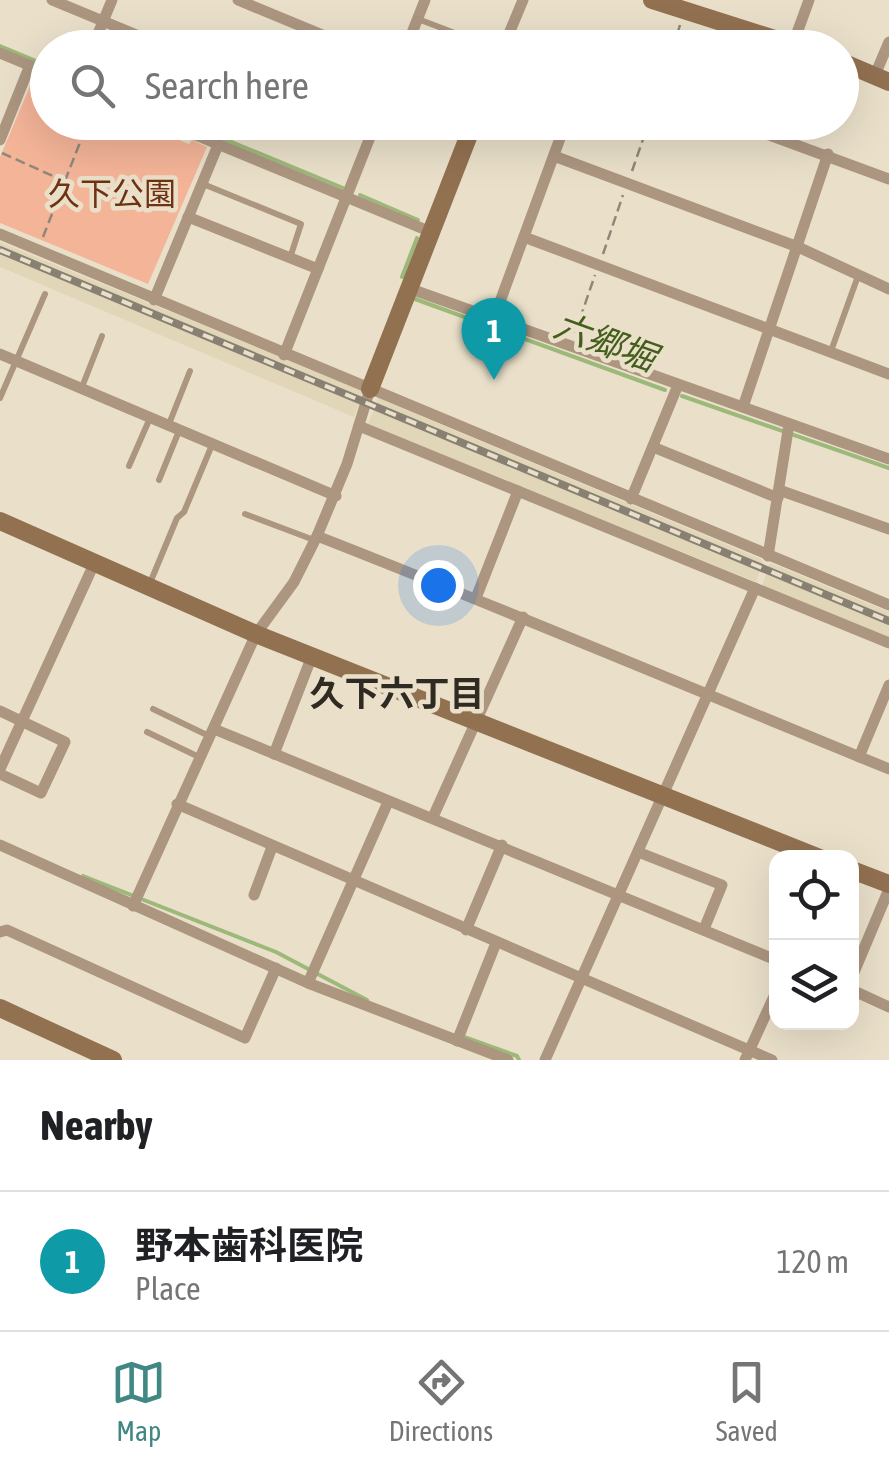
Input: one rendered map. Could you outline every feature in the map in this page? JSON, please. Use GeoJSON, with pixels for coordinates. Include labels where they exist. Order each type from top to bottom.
{"type":"FeatureCollection","features":[{"type":"Feature","properties":{"kind":"street"},"geometry":{"type":"LineString","coordinates":[[52,0],[125,30]]}},
{"type":"Feature","properties":{"kind":"street"},"geometry":{"type":"LineString","coordinates":[[99,30],[112,0]]}},
{"type":"Feature","properties":{"kind":"street"},"geometry":{"type":"LineString","coordinates":[[238,0],[310,30]]}},
{"type":"Feature","properties":{"kind":"street"},"geometry":{"type":"LineString","coordinates":[[413,30],[424,0]]}},
{"type":"Feature","properties":{"kind":"street"},"geometry":{"type":"LineString","coordinates":[[509,30],[523,0]]}},
{"type":"Feature","properties":{"kind":"street"},"geometry":{"type":"LineString","coordinates":[[652,0],[748,30]]}},
{"type":"Feature","properties":{"kind":"street"},"geometry":{"type":"LineString","coordinates":[[801,30],[808,0]]}},
{"type":"Feature","properties":{"kind":"street"},"geometry":{"type":"LineString","coordinates":[[882,78],[889,42]]}},
{"type":"Feature","properties":{"kind":"street"},"geometry":{"type":"LineString","coordinates":[[0,53],[30,66],[1,140]]}},
{"type":"Feature","properties":{"kind":"street"},"geometry":{"type":"LineString","coordinates":[[206,140],[432,232]]}},
{"type":"Feature","properties":{"kind":"street"},"geometry":{"type":"LineString","coordinates":[[284,355],[370,140]]}},
{"type":"Feature","properties":{"kind":"street"},"geometry":{"type":"LineString","coordinates":[[133,906],[256,634],[294,582],[336,496],[370,389],[467,140]]}},
{"type":"Feature","properties":{"kind":"street"},"geometry":{"type":"LineString","coordinates":[[494,318],[560,140]]}},
{"type":"Feature","properties":{"kind":"street"},"geometry":{"type":"LineString","coordinates":[[787,140],[889,179]]}},
{"type":"Feature","properties":{"kind":"street"},"geometry":{"type":"LineString","coordinates":[[154,300],[218,145]]}},
{"type":"Feature","properties":{"kind":"street"},"geometry":{"type":"LineString","coordinates":[[743,406],[828,154]]}},
{"type":"Feature","properties":{"kind":"street"},"geometry":{"type":"LineString","coordinates":[[554,156],[798,247],[889,289]]}},
{"type":"Feature","properties":{"kind":"street"},"geometry":{"type":"LineString","coordinates":[[188,217],[318,268]]}},
{"type":"Feature","properties":{"kind":"street"},"geometry":{"type":"LineString","coordinates":[[0,234],[889,605]]}},
{"type":"Feature","properties":{"kind":"street"},"geometry":{"type":"LineString","coordinates":[[524,237],[889,374]]}},
{"type":"Feature","properties":{"kind":"street"},"geometry":{"type":"LineString","coordinates":[[408,288],[889,460]]}},
{"type":"Feature","properties":{"kind":"street"},"geometry":{"type":"LineString","coordinates":[[0,354],[336,496]]}},
{"type":"Feature","properties":{"kind":"street"},"geometry":{"type":"LineString","coordinates":[[631,499],[678,384]]}},
{"type":"Feature","properties":{"kind":"street"},"geometry":{"type":"LineString","coordinates":[[768,556],[790,424]]}},
{"type":"Feature","properties":{"kind":"street"},"geometry":{"type":"LineString","coordinates":[[359,426],[889,644]]}},
{"type":"Feature","properties":{"kind":"street"},"geometry":{"type":"LineString","coordinates":[[653,446],[778,494],[889,530]]}},
{"type":"Feature","properties":{"kind":"street"},"geometry":{"type":"LineString","coordinates":[[476,598],[518,491]]}},
{"type":"Feature","properties":{"kind":"street"},"geometry":{"type":"LineString","coordinates":[[0,521],[256,634],[800,850]]}},
{"type":"Feature","properties":{"kind":"street"},"geometry":{"type":"LineString","coordinates":[[316,538],[476,598],[889,769]]}},
{"type":"Feature","properties":{"kind":"street"},"geometry":{"type":"LineString","coordinates":[[0,711],[22,721],[65,742],[41,792],[0,771],[22,721],[94,564]]}},
{"type":"Feature","properties":{"kind":"street"},"geometry":{"type":"LineString","coordinates":[[545,1060],[755,588]]}},
{"type":"Feature","properties":{"kind":"street"},"geometry":{"type":"LineString","coordinates":[[433,817],[523,617]]}},
{"type":"Feature","properties":{"kind":"street"},"geometry":{"type":"LineString","coordinates":[[274,754],[312,656]]}},
{"type":"Feature","properties":{"kind":"street"},"geometry":{"type":"LineString","coordinates":[[859,757],[889,685]]}},
{"type":"Feature","properties":{"kind":"street"},"geometry":{"type":"LineString","coordinates":[[212,733],[433,817],[769,957]]}},
{"type":"Feature","properties":{"kind":"street"},"geometry":{"type":"LineString","coordinates":[[308,983],[388,802]]}},
{"type":"Feature","properties":{"kind":"street"},"geometry":{"type":"LineString","coordinates":[[177,804],[747,1055],[772,1060]]}},
{"type":"Feature","properties":{"kind":"street"},"geometry":{"type":"LineString","coordinates":[[466,930],[502,845]]}},
{"type":"Feature","properties":{"kind":"street"},"geometry":{"type":"LineString","coordinates":[[0,846],[308,983],[508,1060]]}},
{"type":"Feature","properties":{"kind":"street"},"geometry":{"type":"LineString","coordinates":[[254,895],[272,847]]}},
{"type":"Feature","properties":{"kind":"street"},"geometry":{"type":"LineString","coordinates":[[638,852],[722,886],[704,929]]}},
{"type":"Feature","properties":{"kind":"street"},"geometry":{"type":"LineString","coordinates":[[859,873],[889,887],[859,960]]}},
{"type":"Feature","properties":{"kind":"street"},"geometry":{"type":"LineString","coordinates":[[0,932],[7,930],[245,1038],[276,968]]}},
{"type":"Feature","properties":{"kind":"street"},"geometry":{"type":"LineString","coordinates":[[457,1041],[496,943]]}},
{"type":"Feature","properties":{"kind":"street"},"geometry":{"type":"LineString","coordinates":[[859,993],[889,1007]]}},
{"type":"Feature","properties":{"kind":"street"},"geometry":{"type":"LineString","coordinates":[[747,1055],[769,1007]]}},
{"type":"Feature","properties":{"kind":"street"},"geometry":{"type":"LineString","coordinates":[[0,1008],[113,1060]]}},
{"type":"Feature","properties":{"kind":"lane"},"geometry":{"type":"LineString","coordinates":[[417,19],[451,30]]}},
{"type":"Feature","properties":{"kind":"lane"},"geometry":{"type":"LineString","coordinates":[[202,183],[301,224],[290,258]]}},
{"type":"Feature","properties":{"kind":"lane"},"geometry":{"type":"LineString","coordinates":[[831,352],[858,275]]}},
{"type":"Feature","properties":{"kind":"lane"},"geometry":{"type":"LineString","coordinates":[[0,398],[45,294]]}},
{"type":"Feature","properties":{"kind":"lane"},"geometry":{"type":"LineString","coordinates":[[81,388],[102,336]]}},
{"type":"Feature","properties":{"kind":"lane"},"geometry":{"type":"LineString","coordinates":[[159,480],[190,371]]}},
{"type":"Feature","properties":{"kind":"lane"},"geometry":{"type":"LineString","coordinates":[[129,466],[150,417]]}},
{"type":"Feature","properties":{"kind":"lane"},"geometry":{"type":"LineString","coordinates":[[148,588],[212,444]]}},
{"type":"Feature","properties":{"kind":"lane"},"geometry":{"type":"LineString","coordinates":[[245,514],[316,538]]}},
{"type":"Feature","properties":{"kind":"lane"},"geometry":{"type":"LineString","coordinates":[[152,709],[212,733]]}},
{"type":"Feature","properties":{"kind":"lane"},"geometry":{"type":"LineString","coordinates":[[147,732],[200,757]]}},
{"type":"Feature","properties":{"kind":"path"},"geometry":{"type":"LineString","coordinates":[[1,140],[65,181]]}},
{"type":"Feature","properties":{"kind":"path"},"geometry":{"type":"LineString","coordinates":[[41,243],[81,140]]}},
{"type":"Feature","properties":{"kind":"path"},"geometry":{"type":"LineString","coordinates":[[629,177],[642,140]]}},
{"type":"Feature","properties":{"kind":"path"},"geometry":{"type":"LineString","coordinates":[[600,260],[624,189]]}},
{"type":"Feature","properties":{"kind":"path"},"geometry":{"type":"LineString","coordinates":[[573,340],[596,272]]}},
{"type":"Feature","properties":{"kind":"shaded area"},"geometry":{"type":"Polygon","coordinates":[[[0,242],[363,391],[354,417],[0,267],[0,242]]]}},
{"type":"Feature","properties":{"kind":"shaded area"},"geometry":{"type":"Polygon","coordinates":[[[378,398],[761,559],[756,582],[368,424],[378,398]]]}},
{"type":"Feature","properties":{"kind":"shaded area"},"geometry":{"type":"Polygon","coordinates":[[[770,563],[889,612],[889,638],[761,588],[770,563]]]}},
{"type":"Feature","properties":{"kind":"green space","name":"久下公園"},"geometry":{"type":"Polygon","coordinates":[[[30,86],[30,140],[179,140],[189,144],[192,140],[207,147],[148,284],[0,223],[0,157],[30,86]]]}},
{"type":"Feature","properties":{"kind":"waterway","name":"六郷堀"},"geometry":{"type":"LineString","coordinates":[[0,46],[30,58]]}},
{"type":"Feature","properties":{"kind":"waterway","name":"六郷堀"},"geometry":{"type":"LineString","coordinates":[[227,140],[343,188]]}},
{"type":"Feature","properties":{"kind":"waterway","name":"六郷堀"},"geometry":{"type":"LineString","coordinates":[[360,195],[418,220]]}},
{"type":"Feature","properties":{"kind":"waterway","name":"六郷堀"},"geometry":{"type":"LineString","coordinates":[[402,277],[417,238]]}},
{"type":"Feature","properties":{"kind":"waterway","name":"六郷堀"},"geometry":{"type":"LineString","coordinates":[[415,299],[665,390]]}},
{"type":"Feature","properties":{"kind":"waterway","name":"六郷堀"},"geometry":{"type":"LineString","coordinates":[[682,396],[889,468]]}},
{"type":"Feature","properties":{"kind":"waterway"},"geometry":{"type":"LineString","coordinates":[[83,876],[276,952],[367,1000]]}},
{"type":"Feature","properties":{"kind":"waterway"},"geometry":{"type":"LineString","coordinates":[[464,1037],[519,1060]]}},
{"type":"Feature","properties":{"kind":"railway"},"geometry":{"type":"LineString","coordinates":[[0,250],[889,621]]}},
{"type":"Feature","properties":{"kind":"place","name":"野本歯科医院"},"geometry":{"type":"Point","coordinates":[494,380]}},
{"type":"Feature","properties":{"kind":"district","name":"久下六丁目"},"geometry":{"type":"Point","coordinates":[397,694]}}]}
